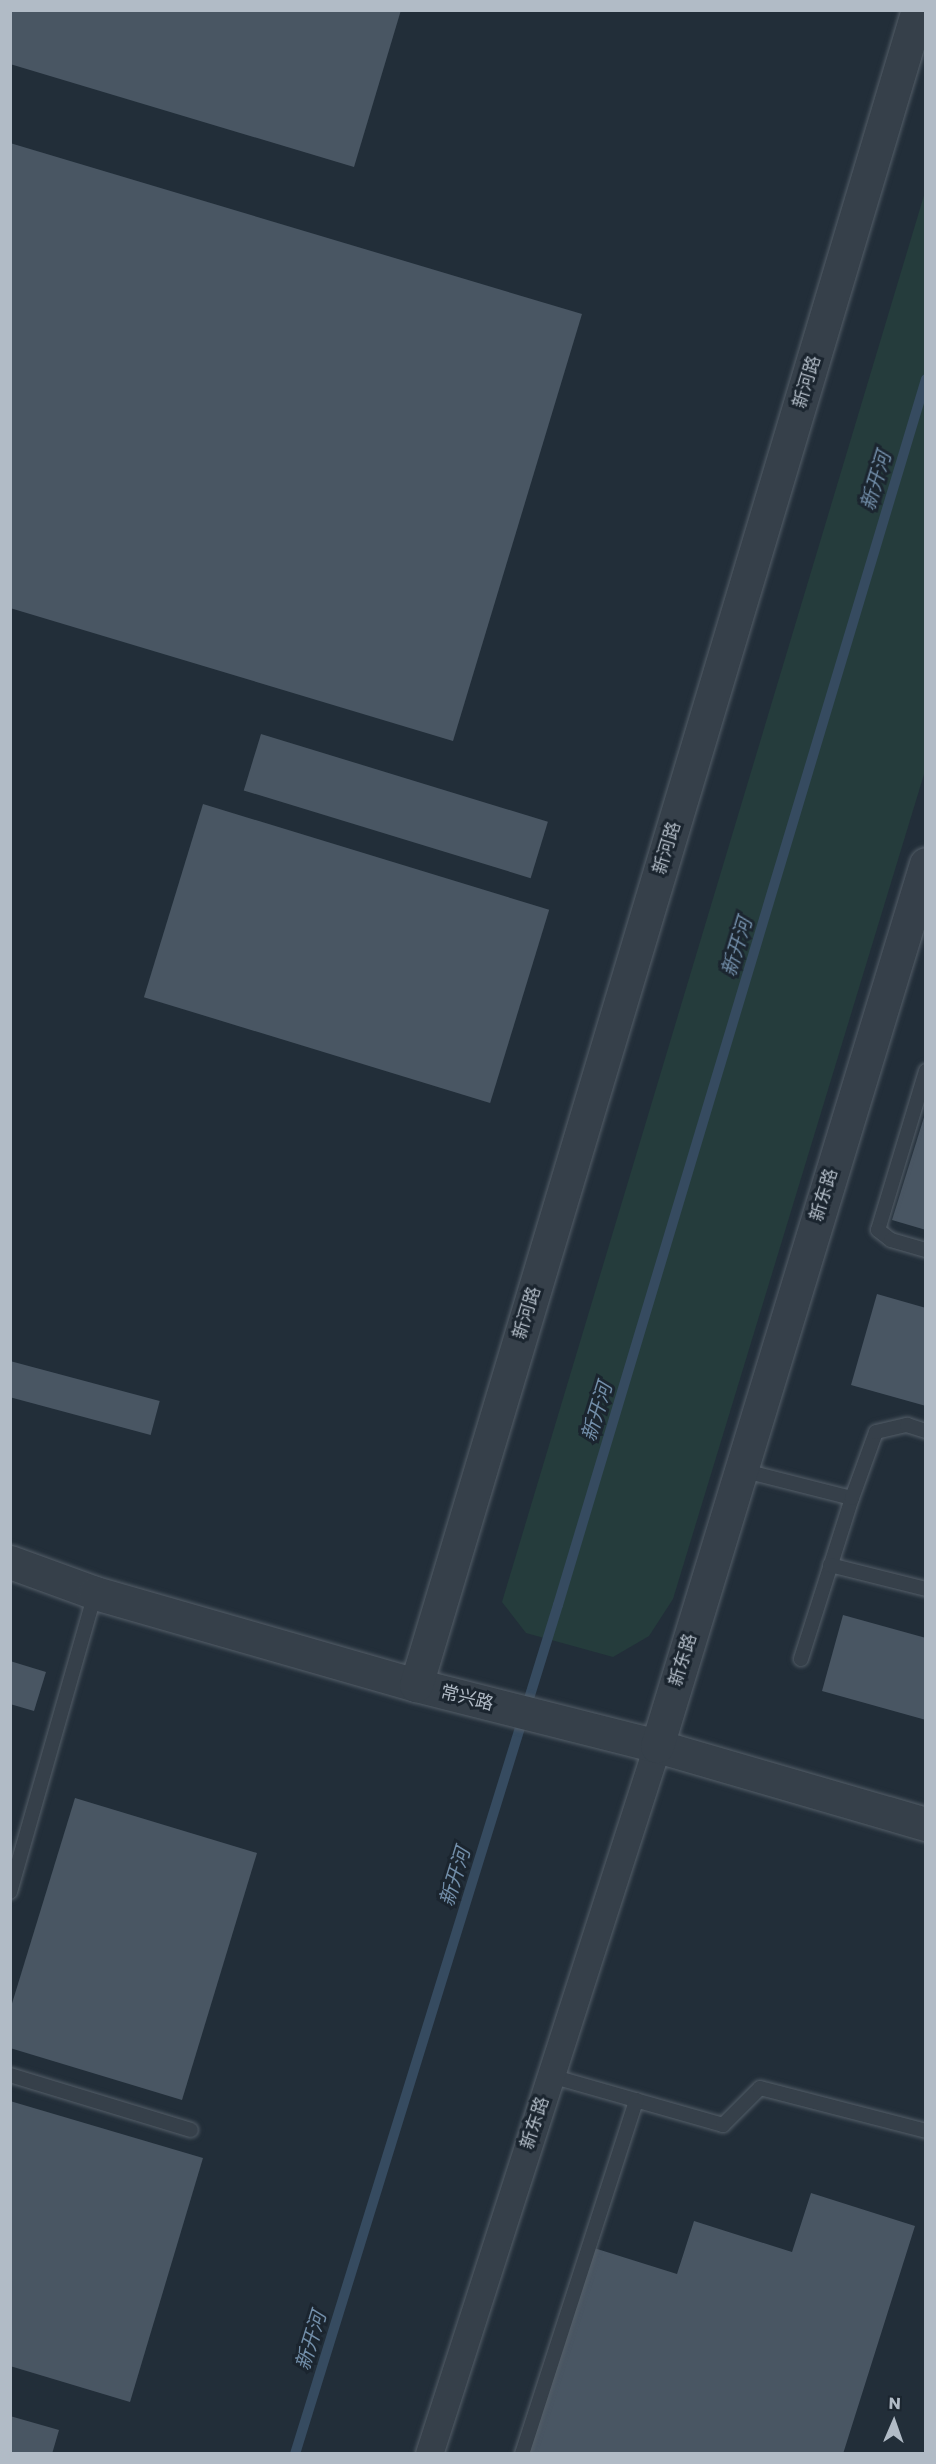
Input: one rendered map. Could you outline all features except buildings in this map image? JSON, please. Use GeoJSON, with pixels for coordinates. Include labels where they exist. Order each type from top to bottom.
{"type":"FeatureCollection","features":[{"type":"Feature","properties":{"kind":"street","name":"新河路"},"geometry":{"type":"LineString","coordinates":[[416,1685],[918,10]]}},
{"type":"Feature","properties":{"kind":"street","name":"新东路"},"geometry":{"type":"LineString","coordinates":[[429,2454],[657,1746],[926,864]]}},
{"type":"Feature","properties":{"kind":"street","name":"常兴路"},"geometry":{"type":"LineString","coordinates":[[10,1563],[95,1593],[416,1685],[657,1746],[926,1824]]}},
{"type":"Feature","properties":{"kind":"lane"},"geometry":{"type":"LineString","coordinates":[[926,1071],[878,1230],[891,1240],[926,1250]]}},
{"type":"Feature","properties":{"kind":"lane"},"geometry":{"type":"LineString","coordinates":[[801,1659],[852,1498],[876,1432],[907,1425],[926,1431]]}},
{"type":"Feature","properties":{"kind":"lane"},"geometry":{"type":"LineString","coordinates":[[741,1470],[852,1498]]}},
{"type":"Feature","properties":{"kind":"lane"},"geometry":{"type":"LineString","coordinates":[[830,1565],[926,1589]]}},
{"type":"Feature","properties":{"kind":"lane"},"geometry":{"type":"LineString","coordinates":[[10,1892],[95,1593]]}},
{"type":"Feature","properties":{"kind":"lane"},"geometry":{"type":"LineString","coordinates":[[10,2075],[191,2130]]}},
{"type":"Feature","properties":{"kind":"lane"},"geometry":{"type":"LineString","coordinates":[[551,2076],[723,2125],[760,2088],[926,2131]]}},
{"type":"Feature","properties":{"kind":"lane"},"geometry":{"type":"LineString","coordinates":[[522,2454],[636,2100]]}},
{"type":"Feature","properties":{"kind":"green space"},"geometry":{"type":"Polygon","coordinates":[[[925,192],[925,771],[673,1599],[649,1636],[613,1657],[526,1633],[502,1602],[925,192]]]}},
{"type":"Feature","properties":{"kind":"waterway","name":"新开河"},"geometry":{"type":"LineString","coordinates":[[295,2454],[558,1605],[926,379]]}}]}
